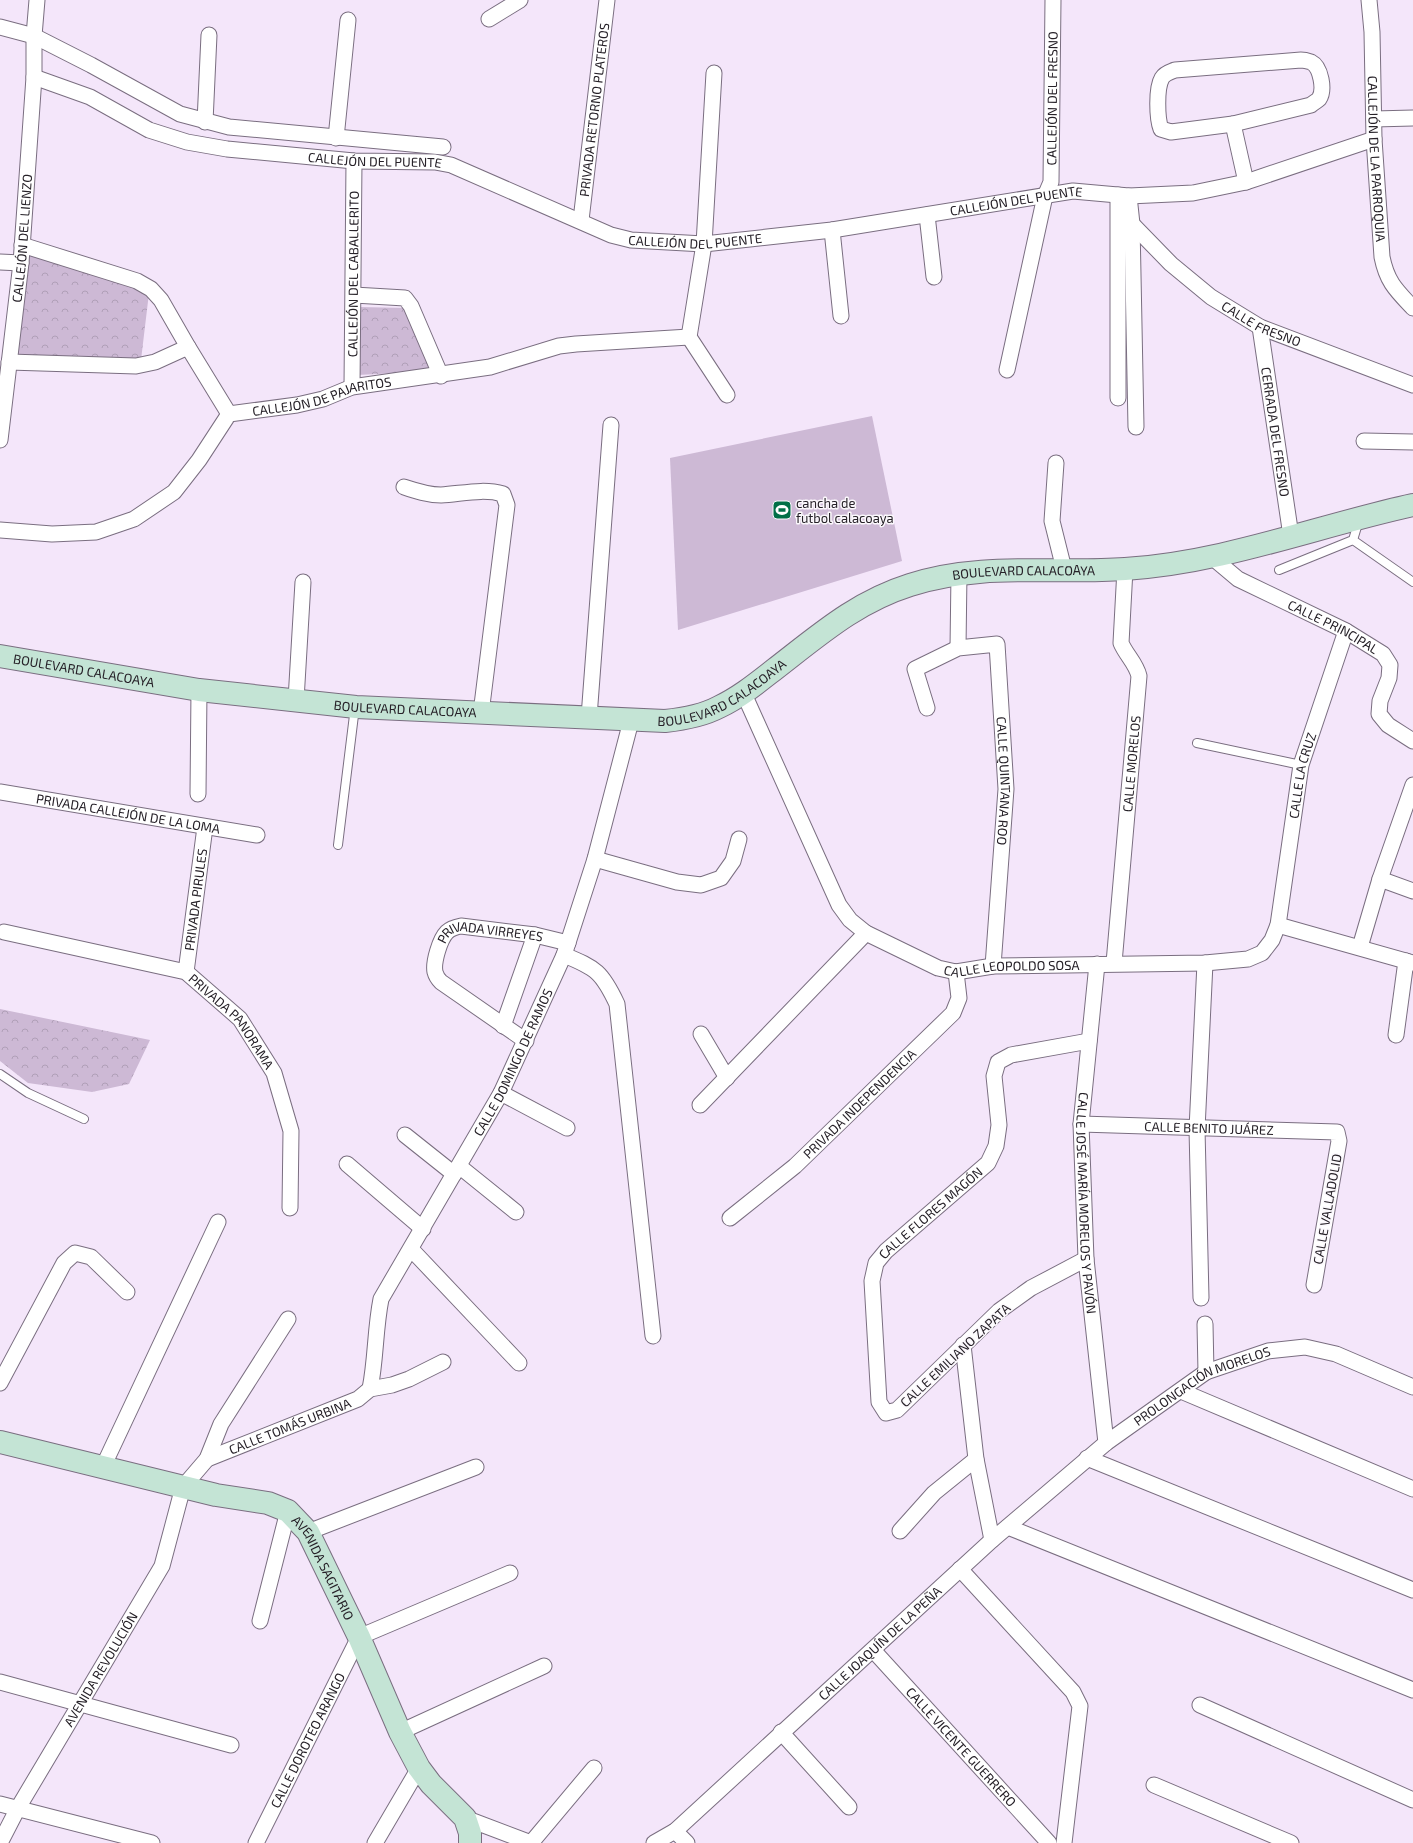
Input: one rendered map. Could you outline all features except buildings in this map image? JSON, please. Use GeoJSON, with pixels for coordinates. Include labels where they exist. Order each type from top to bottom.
{"type":"FeatureCollection","features":[{"type":"Feature","properties":{"kind":"street","name":"CALLEJÓN DEL LIENZO"},"geometry":{"type":"LineString","coordinates":[[0,440],[1,414],[21,263],[34,76],[34,36],[37,0]]}},
{"type":"Feature","properties":{"kind":"street"},"geometry":{"type":"LineString","coordinates":[[489,19],[520,0]]}},
{"type":"Feature","properties":{"kind":"street","name":"PRIVADA RETORNO PLATEROS"},"geometry":{"type":"LineString","coordinates":[[581,220],[606,0]]}},
{"type":"Feature","properties":{"kind":"street","name":"CALLEJÓN DEL FRESNO"},"geometry":{"type":"LineString","coordinates":[[1007,370],[1045,196],[1051,182],[1053,0]]}},
{"type":"Feature","properties":{"kind":"street","name":"CALLEJÓN DE LA PARROQUIA"},"geometry":{"type":"LineString","coordinates":[[1369,0],[1374,139],[1382,257],[1385,273],[1392,286],[1413,308]]}},
{"type":"Feature","properties":{"kind":"street"},"geometry":{"type":"LineString","coordinates":[[336,138],[348,20]]}},
{"type":"Feature","properties":{"kind":"street"},"geometry":{"type":"LineString","coordinates":[[0,27],[34,36],[92,65],[180,114],[205,122],[229,127],[443,147]]}},
{"type":"Feature","properties":{"kind":"street"},"geometry":{"type":"LineString","coordinates":[[205,122],[209,35]]}},
{"type":"Feature","properties":{"kind":"street"},"geometry":{"type":"LineString","coordinates":[[1301,60],[1310,62],[1317,68],[1321,90],[1319,99],[1311,105],[1233,124],[1171,132],[1161,130],[1158,121],[1159,87],[1161,79],[1167,73],[1175,70],[1301,60]]}},
{"type":"Feature","properties":{"kind":"street"},"geometry":{"type":"LineString","coordinates":[[714,73],[704,244],[689,337],[727,395]]}},
{"type":"Feature","properties":{"kind":"street","name":"CALLEJÓN DEL PUENTE"},"geometry":{"type":"LineString","coordinates":[[34,76],[90,97],[149,130],[187,142],[227,149],[354,161],[436,162],[451,165],[581,220],[611,235],[631,240],[704,244],[832,230],[1073,191],[1124,196],[1193,193],[1246,182],[1374,139]]}},
{"type":"Feature","properties":{"kind":"street"},"geometry":{"type":"LineString","coordinates":[[1374,119],[1413,118]]}},
{"type":"Feature","properties":{"kind":"street"},"geometry":{"type":"LineString","coordinates":[[1233,124],[1246,182]]}},
{"type":"Feature","properties":{"kind":"street","name":"CALLEJÓN DEL CABALLERITO"},"geometry":{"type":"LineString","coordinates":[[352,387],[354,161]]}},
{"type":"Feature","properties":{"kind":"street"},"geometry":{"type":"LineString","coordinates":[[1124,196],[1132,224],[1136,428]]}},
{"type":"Feature","properties":{"kind":"street"},"geometry":{"type":"LineString","coordinates":[[1118,398],[1124,196]]}},
{"type":"Feature","properties":{"kind":"street"},"geometry":{"type":"LineString","coordinates":[[927,215],[934,277]]}},
{"type":"Feature","properties":{"kind":"street","name":"CALLE FRESNO"},"geometry":{"type":"LineString","coordinates":[[1132,224],[1171,264],[1211,297],[1260,327],[1413,385]]}},
{"type":"Feature","properties":{"kind":"street"},"geometry":{"type":"LineString","coordinates":[[832,230],[841,316]]}},
{"type":"Feature","properties":{"kind":"street"},"geometry":{"type":"LineString","coordinates":[[0,530],[52,534],[96,532],[134,519],[174,492],[199,460],[229,414],[161,300],[151,289],[137,281],[22,245]]}},
{"type":"Feature","properties":{"kind":"street"},"geometry":{"type":"LineString","coordinates":[[0,262],[21,263]]}},
{"type":"Feature","properties":{"kind":"street"},"geometry":{"type":"LineString","coordinates":[[354,295],[405,298],[411,306],[441,376]]}},
{"type":"Feature","properties":{"kind":"street","name":"CERRADA DEL FRESNO"},"geometry":{"type":"LineString","coordinates":[[1260,327],[1291,536]]}},
{"type":"Feature","properties":{"kind":"street","name":"CALLEJÓN DE PAJARITOS"},"geometry":{"type":"LineString","coordinates":[[229,414],[297,405],[323,399],[352,387],[441,376],[490,367],[559,346],[689,337]]}},
{"type":"Feature","properties":{"kind":"street"},"geometry":{"type":"LineString","coordinates":[[9,362],[136,366],[154,362],[188,347]]}},
{"type":"Feature","properties":{"kind":"street"},"geometry":{"type":"LineString","coordinates":[[589,717],[611,425]]}},
{"type":"Feature","properties":{"kind":"street"},"geometry":{"type":"LineString","coordinates":[[1364,441],[1413,442]]}},
{"type":"Feature","properties":{"kind":"street"},"geometry":{"type":"LineString","coordinates":[[1056,463],[1052,521],[1064,569]]}},
{"type":"Feature","properties":{"kind":"street"},"geometry":{"type":"LineString","coordinates":[[404,487],[425,494],[439,495],[492,490],[503,494],[507,505],[481,713]]}},
{"type":"Feature","properties":{"kind":"street","name":"BOULEVARD CALACOAYA"},"geometry":{"type":"LineString","coordinates":[[0,656],[199,690],[356,707],[589,717],[631,721],[665,721],[690,718],[718,708],[744,694],[840,620],[876,597],[911,585],[959,573],[1064,569],[1125,569],[1213,558],[1360,516],[1413,505]]}},
{"type":"Feature","properties":{"kind":"street","name":"CALLE PRINCIPAL"},"geometry":{"type":"LineString","coordinates":[[1213,558],[1238,579],[1258,590],[1346,631],[1383,654],[1390,665],[1389,678],[1380,701],[1379,714],[1388,724],[1413,741]]}},
{"type":"Feature","properties":{"kind":"street","name":"CALLE MORELOS"},"geometry":{"type":"LineString","coordinates":[[1114,963],[1139,676],[1136,666],[1126,654],[1121,643],[1125,569]]}},
{"type":"Feature","properties":{"kind":"street"},"geometry":{"type":"LineString","coordinates":[[927,708],[915,669],[958,648],[959,573]]}},
{"type":"Feature","properties":{"kind":"street"},"geometry":{"type":"LineString","coordinates":[[296,700],[303,582]]}},
{"type":"Feature","properties":{"kind":"street","name":"CALLE LA CRUZ"},"geometry":{"type":"LineString","coordinates":[[1278,926],[1301,765],[1346,631]]}},
{"type":"Feature","properties":{"kind":"street","name":"CALLE QUINTANA ROO"},"geometry":{"type":"LineString","coordinates":[[958,648],[997,644],[1006,789],[993,966]]}},
{"type":"Feature","properties":{"kind":"street"},"geometry":{"type":"LineString","coordinates":[[198,794],[199,690]]}},
{"type":"Feature","properties":{"kind":"street","name":"CALLE LEOPOLDO SOSA"},"geometry":{"type":"LineString","coordinates":[[744,694],[840,905],[850,920],[866,934],[938,968],[956,972],[993,966],[1114,963],[1205,963],[1248,959],[1262,953],[1272,940],[1278,926]]}},
{"type":"Feature","properties":{"kind":"street","name":"CALLE DOMINGO DE RAMOS"},"geometry":{"type":"LineString","coordinates":[[370,1389],[381,1299],[501,1093],[526,1041],[566,949],[595,859],[631,721]]}},
{"type":"Feature","properties":{"kind":"street"},"geometry":{"type":"LineString","coordinates":[[1360,947],[1380,879],[1408,812],[1413,785]]}},
{"type":"Feature","properties":{"kind":"street","name":"PRIVADA CALLEJÓN DE LA LOMA"},"geometry":{"type":"LineString","coordinates":[[0,792],[257,835]]}},
{"type":"Feature","properties":{"kind":"street","name":"PRIVADA PIRULES"},"geometry":{"type":"LineString","coordinates":[[186,972],[205,827]]}},
{"type":"Feature","properties":{"kind":"street"},"geometry":{"type":"LineString","coordinates":[[595,859],[677,882],[701,885],[721,878],[733,861],[739,839]]}},
{"type":"Feature","properties":{"kind":"street"},"geometry":{"type":"LineString","coordinates":[[1380,879],[1413,891]]}},
{"type":"Feature","properties":{"kind":"street","name":"PRIVADA VIRREYES"},"geometry":{"type":"LineString","coordinates":[[526,1041],[503,1026],[437,977],[434,970],[435,963],[443,938],[453,927],[461,926],[535,935],[566,949],[590,966],[607,983],[617,1004],[653,1336]]}},
{"type":"Feature","properties":{"kind":"street"},"geometry":{"type":"LineString","coordinates":[[1278,926],[1360,947],[1409,962],[1396,1035]]}},
{"type":"Feature","properties":{"kind":"street","name":"PRIVADA PANORAMA"},"geometry":{"type":"LineString","coordinates":[[4,932],[186,972],[240,1018],[274,1073],[291,1131],[290,1208]]}},
{"type":"Feature","properties":{"kind":"street"},"geometry":{"type":"LineString","coordinates":[[700,1105],[866,934]]}},
{"type":"Feature","properties":{"kind":"street"},"geometry":{"type":"LineString","coordinates":[[503,1026],[535,935]]}},
{"type":"Feature","properties":{"kind":"street"},"geometry":{"type":"LineString","coordinates":[[1201,1298],[1197,1129],[1205,963]]}},
{"type":"Feature","properties":{"kind":"street","name":"CALLE JOSÉ MARÍA MORELOS Y PAVÓN"},"geometry":{"type":"LineString","coordinates":[[1098,964],[1081,1124],[1086,1259],[1106,1442]]}},
{"type":"Feature","properties":{"kind":"street","name":"PRIVADA INDEPENDENCIA"},"geometry":{"type":"LineString","coordinates":[[730,1218],[795,1166],[953,1013],[959,998],[956,972]]}},
{"type":"Feature","properties":{"kind":"street"},"geometry":{"type":"LineString","coordinates":[[701,1034],[727,1078]]}},
{"type":"Feature","properties":{"kind":"street","name":"CALLE FLORES MAGÓN"},"geometry":{"type":"LineString","coordinates":[[886,1413],[879,1402],[872,1281],[876,1263],[886,1251],[988,1163],[996,1146],[999,1125],[994,1076],[998,1062],[1011,1055],[1089,1041]]}},
{"type":"Feature","properties":{"kind":"street"},"geometry":{"type":"LineString","coordinates":[[501,1093],[567,1128]]}},
{"type":"Feature","properties":{"kind":"street","name":"CALLE BENITO JUÁREZ"},"geometry":{"type":"LineString","coordinates":[[1081,1124],[1197,1129],[1337,1132]]}},
{"type":"Feature","properties":{"kind":"street","name":"CALLE VALLADOLID"},"geometry":{"type":"LineString","coordinates":[[1314,1285],[1340,1141],[1337,1132]]}},
{"type":"Feature","properties":{"kind":"street"},"geometry":{"type":"LineString","coordinates":[[405,1135],[516,1212]]}},
{"type":"Feature","properties":{"kind":"street"},"geometry":{"type":"LineString","coordinates":[[347,1164],[423,1229]]}},
{"type":"Feature","properties":{"kind":"street"},"geometry":{"type":"LineString","coordinates":[[102,1469],[218,1222]]}},
{"type":"Feature","properties":{"kind":"street"},"geometry":{"type":"LineString","coordinates":[[411,1249],[519,1363]]}},
{"type":"Feature","properties":{"kind":"street"},"geometry":{"type":"LineString","coordinates":[[0,1383],[64,1263],[74,1253],[91,1257],[127,1292]]}},
{"type":"Feature","properties":{"kind":"street","name":"CALLE EMILIANO ZAPATA"},"geometry":{"type":"LineString","coordinates":[[886,1413],[897,1410],[999,1311],[1031,1288],[1086,1259]]}},
{"type":"Feature","properties":{"kind":"street"},"geometry":{"type":"LineString","coordinates":[[183,1487],[207,1458],[221,1424],[288,1319]]}},
{"type":"Feature","properties":{"kind":"street"},"geometry":{"type":"LineString","coordinates":[[1205,1324],[1206,1372]]}},
{"type":"Feature","properties":{"kind":"street"},"geometry":{"type":"LineString","coordinates":[[963,1345],[976,1459],[992,1540]]}},
{"type":"Feature","properties":{"kind":"street","name":"PROLONGACIÓN MORELOS"},"geometry":{"type":"LineString","coordinates":[[1106,1442],[1181,1391],[1206,1372],[1268,1351],[1305,1346],[1336,1354],[1413,1387]]}},
{"type":"Feature","properties":{"kind":"street"},"geometry":{"type":"LineString","coordinates":[[370,1389],[409,1380],[443,1362]]}},
{"type":"Feature","properties":{"kind":"street","name":"CALLE TOMÁS URBINA"},"geometry":{"type":"LineString","coordinates":[[207,1458],[358,1399],[370,1389]]}},
{"type":"Feature","properties":{"kind":"street"},"geometry":{"type":"LineString","coordinates":[[1181,1391],[1413,1489]]}},
{"type":"Feature","properties":{"kind":"street","name":"AVENIDA SAGITARIO"},"geometry":{"type":"LineString","coordinates":[[0,1442],[102,1469],[216,1495],[268,1503],[288,1511],[308,1532],[359,1636],[400,1732],[419,1768],[431,1784],[465,1818]]}},
{"type":"Feature","properties":{"kind":"street","name":"CALLE JOAQUÍN DE LA PEÑA"},"geometry":{"type":"LineString","coordinates":[[654,1843],[675,1831],[781,1732],[873,1650],[992,1540],[1106,1442]]}},
{"type":"Feature","properties":{"kind":"street"},"geometry":{"type":"LineString","coordinates":[[1087,1458],[1413,1590]]}},
{"type":"Feature","properties":{"kind":"street"},"geometry":{"type":"LineString","coordinates":[[900,1531],[934,1493],[976,1459]]}},
{"type":"Feature","properties":{"kind":"street"},"geometry":{"type":"LineString","coordinates":[[308,1532],[476,1467]]}},
{"type":"Feature","properties":{"kind":"street","name":"AVENIDA REVOLUCIÓN"},"geometry":{"type":"LineString","coordinates":[[0,1843],[18,1808],[162,1566],[183,1487]]}},
{"type":"Feature","properties":{"kind":"street"},"geometry":{"type":"LineString","coordinates":[[260,1621],[288,1511]]}},
{"type":"Feature","properties":{"kind":"street"},"geometry":{"type":"LineString","coordinates":[[1008,1527],[1413,1690]]}},
{"type":"Feature","properties":{"kind":"street"},"geometry":{"type":"LineString","coordinates":[[960,1569],[1073,1692],[1080,1706],[1064,1843]]}},
{"type":"Feature","properties":{"kind":"street"},"geometry":{"type":"LineString","coordinates":[[359,1636],[510,1573]]}},
{"type":"Feature","properties":{"kind":"street","name":"CALLE DOROTEO ARANGO"},"geometry":{"type":"LineString","coordinates":[[256,1843],[359,1636]]}},
{"type":"Feature","properties":{"kind":"street","name":"CALLE VICENTE GUERRERO"},"geometry":{"type":"LineString","coordinates":[[873,1650],[1049,1843]]}},
{"type":"Feature","properties":{"kind":"street"},"geometry":{"type":"LineString","coordinates":[[400,1732],[544,1666]]}},
{"type":"Feature","properties":{"kind":"street"},"geometry":{"type":"LineString","coordinates":[[0,1682],[231,1745]]}},
{"type":"Feature","properties":{"kind":"street"},"geometry":{"type":"LineString","coordinates":[[1200,1704],[1413,1800]]}},
{"type":"Feature","properties":{"kind":"street"},"geometry":{"type":"LineString","coordinates":[[781,1732],[849,1807]]}},
{"type":"Feature","properties":{"kind":"street"},"geometry":{"type":"LineString","coordinates":[[375,1843],[419,1768]]}},
{"type":"Feature","properties":{"kind":"street"},"geometry":{"type":"LineString","coordinates":[[465,1818],[531,1843],[594,1768]]}},
{"type":"Feature","properties":{"kind":"street"},"geometry":{"type":"LineString","coordinates":[[1154,1785],[1291,1843]]}},
{"type":"Feature","properties":{"kind":"street"},"geometry":{"type":"LineString","coordinates":[[0,1804],[152,1843]]}},
{"type":"Feature","properties":{"kind":"street"},"geometry":{"type":"LineString","coordinates":[[465,1818],[470,1833],[470,1843]]}},
{"type":"Feature","properties":{"kind":"street"},"geometry":{"type":"LineString","coordinates":[[675,1831],[687,1843]]}},
{"type":"Feature","properties":{"kind":"lane"},"geometry":{"type":"LineString","coordinates":[[1353,540],[1360,516]]}},
{"type":"Feature","properties":{"kind":"lane"},"geometry":{"type":"LineString","coordinates":[[1278,570],[1353,540]]}},
{"type":"Feature","properties":{"kind":"lane"},"geometry":{"type":"LineString","coordinates":[[1353,540],[1413,582]]}},
{"type":"Feature","properties":{"kind":"lane"},"geometry":{"type":"LineString","coordinates":[[338,845],[356,707]]}},
{"type":"Feature","properties":{"kind":"lane"},"geometry":{"type":"LineString","coordinates":[[1197,743],[1301,765]]}},
{"type":"Feature","properties":{"kind":"lane"},"geometry":{"type":"LineString","coordinates":[[0,1074],[28,1093],[84,1119]]}},
{"type":"Feature","properties":{"kind":"green space"},"geometry":{"type":"Polygon","coordinates":[[[23,252],[149,293],[141,360],[13,355],[23,252]]]}},
{"type":"Feature","properties":{"kind":"green space"},"geometry":{"type":"Polygon","coordinates":[[[359,307],[408,308],[434,371],[358,375],[359,307]]]}},
{"type":"Feature","properties":{"kind":"green space","name":"cancha de futbol calacoaya"},"geometry":{"type":"Polygon","coordinates":[[[872,416],[902,561],[678,630],[670,458],[872,416]]]}},
{"type":"Feature","properties":{"kind":"green space"},"geometry":{"type":"Polygon","coordinates":[[[0,1009],[150,1040],[129,1084],[92,1092],[28,1083],[0,1061],[0,1009]]]}},
{"type":"Feature","properties":{"kind":"place","name":"cancha de futbol calacoaya"},"geometry":{"type":"Point","coordinates":[782,510]}}]}
